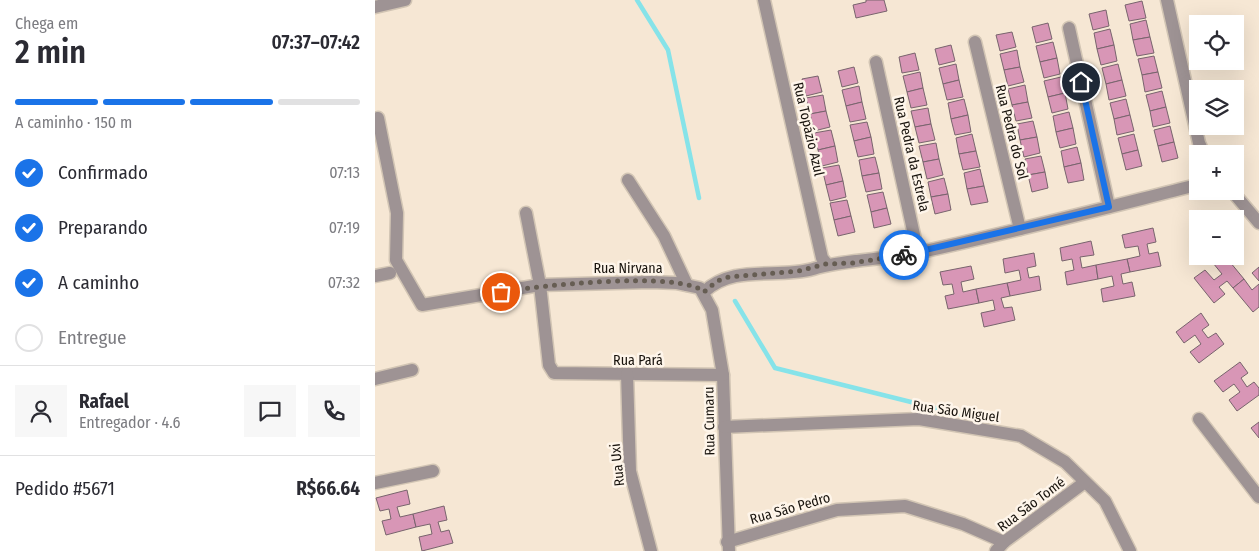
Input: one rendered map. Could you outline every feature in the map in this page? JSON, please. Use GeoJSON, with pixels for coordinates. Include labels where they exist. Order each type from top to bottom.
{"type":"FeatureCollection","features":[{"type":"Feature","properties":{"kind":"street"},"geometry":{"type":"LineString","coordinates":[[375,7],[405,0]]}},
{"type":"Feature","properties":{"kind":"street","name":"Rua Topázio Azul"},"geometry":{"type":"LineString","coordinates":[[764,0],[822,258],[826,264]]}},
{"type":"Feature","properties":{"kind":"street"},"geometry":{"type":"LineString","coordinates":[[1167,0],[1200,145]]}},
{"type":"Feature","properties":{"kind":"street"},"geometry":{"type":"LineString","coordinates":[[1069,28],[1109,207]]}},
{"type":"Feature","properties":{"kind":"street","name":"Rua Pedra do Sol"},"geometry":{"type":"LineString","coordinates":[[975,42],[1020,229]]}},
{"type":"Feature","properties":{"kind":"street","name":"Rua Pedra da Estrela"},"geometry":{"type":"LineString","coordinates":[[876,62],[918,253]]}},
{"type":"Feature","properties":{"kind":"street","name":"Rua Nirvana"},"geometry":{"type":"LineString","coordinates":[[378,118],[397,213],[396,260],[422,305],[540,285],[651,282],[687,285],[700,288],[704,292]]}},
{"type":"Feature","properties":{"kind":"street"},"geometry":{"type":"LineString","coordinates":[[628,180],[664,236],[687,285]]}},
{"type":"Feature","properties":{"kind":"street"},"geometry":{"type":"LineString","coordinates":[[704,292],[717,281],[729,277],[799,271],[826,264],[852,263],[918,253],[1189,187]]}},
{"type":"Feature","properties":{"kind":"street"},"geometry":{"type":"LineString","coordinates":[[1240,200],[1259,223]]}},
{"type":"Feature","properties":{"kind":"street"},"geometry":{"type":"LineString","coordinates":[[526,213],[540,285]]}},
{"type":"Feature","properties":{"kind":"street"},"geometry":{"type":"LineString","coordinates":[[375,276],[390,273]]}},
{"type":"Feature","properties":{"kind":"street","name":"Rua Pará"},"geometry":{"type":"LineString","coordinates":[[540,285],[549,365],[554,373],[723,376]]}},
{"type":"Feature","properties":{"kind":"street","name":"Rua Cumaru"},"geometry":{"type":"LineString","coordinates":[[704,292],[711,310],[717,336],[723,376],[728,546]]}},
{"type":"Feature","properties":{"kind":"street"},"geometry":{"type":"LineString","coordinates":[[375,379],[412,370]]}},
{"type":"Feature","properties":{"kind":"street","name":"Rua Uxi"},"geometry":{"type":"LineString","coordinates":[[627,374],[630,470],[651,551]]}},
{"type":"Feature","properties":{"kind":"street","name":"Rua São Miguel"},"geometry":{"type":"LineString","coordinates":[[724,427],[919,419],[1021,436],[1065,462],[1105,501],[1130,551]]}},
{"type":"Feature","properties":{"kind":"street"},"geometry":{"type":"LineString","coordinates":[[1199,419],[1259,497]]}},
{"type":"Feature","properties":{"kind":"street"},"geometry":{"type":"LineString","coordinates":[[375,483],[433,470]]}},
{"type":"Feature","properties":{"kind":"street","name":"Rua São Tomé"},"geometry":{"type":"LineString","coordinates":[[1000,547],[1085,482]]}},
{"type":"Feature","properties":{"kind":"street","name":"Rua São Pedro"},"geometry":{"type":"LineString","coordinates":[[728,546],[837,510],[905,506],[963,524],[1000,547]]}},
{"type":"Feature","properties":{"kind":"building"},"geometry":{"type":"Polygon","coordinates":[[[866,0],[884,0],[887,11],[856,18],[853,5],[866,2],[866,0]]]}},
{"type":"Feature","properties":{"kind":"building"},"geometry":{"type":"Polygon","coordinates":[[[1142,1],[1146,18],[1129,21],[1125,5],[1142,1]]]}},
{"type":"Feature","properties":{"kind":"building"},"geometry":{"type":"Polygon","coordinates":[[[1106,10],[1109,26],[1093,30],[1089,14],[1106,10]]]}},
{"type":"Feature","properties":{"kind":"building"},"geometry":{"type":"Polygon","coordinates":[[[1146,20],[1150,37],[1133,40],[1130,24],[1146,20]]]}},
{"type":"Feature","properties":{"kind":"building"},"geometry":{"type":"Polygon","coordinates":[[[1048,23],[1052,39],[1036,43],[1032,27],[1048,23]]]}},
{"type":"Feature","properties":{"kind":"building"},"geometry":{"type":"Polygon","coordinates":[[[1110,29],[1114,45],[1097,49],[1094,33],[1110,29]]]}},
{"type":"Feature","properties":{"kind":"building"},"geometry":{"type":"Polygon","coordinates":[[[1012,32],[1016,47],[1000,51],[996,35],[1012,32]]]}},
{"type":"Feature","properties":{"kind":"building"},"geometry":{"type":"Polygon","coordinates":[[[1150,37],[1154,53],[1137,56],[1133,40],[1150,37]]]}},
{"type":"Feature","properties":{"kind":"building"},"geometry":{"type":"Polygon","coordinates":[[[1053,42],[1057,58],[1040,62],[1036,46],[1053,42]]]}},
{"type":"Feature","properties":{"kind":"building"},"geometry":{"type":"Polygon","coordinates":[[[951,45],[955,61],[939,65],[935,49],[951,45]]]}},
{"type":"Feature","properties":{"kind":"building"},"geometry":{"type":"Polygon","coordinates":[[[1114,45],[1117,61],[1101,65],[1097,49],[1114,45]]]}},
{"type":"Feature","properties":{"kind":"building"},"geometry":{"type":"Polygon","coordinates":[[[1017,50],[1020,67],[1004,70],[1000,54],[1017,50]]]}},
{"type":"Feature","properties":{"kind":"building"},"geometry":{"type":"Polygon","coordinates":[[[915,53],[919,70],[902,73],[899,57],[915,53]]]}},
{"type":"Feature","properties":{"kind":"building"},"geometry":{"type":"Polygon","coordinates":[[[1154,56],[1158,72],[1142,75],[1138,59],[1154,56]]]}},
{"type":"Feature","properties":{"kind":"building"},"geometry":{"type":"Polygon","coordinates":[[[1057,58],[1060,74],[1044,78],[1040,62],[1057,58]]]}},
{"type":"Feature","properties":{"kind":"building"},"geometry":{"type":"Polygon","coordinates":[[[956,64],[959,80],[943,84],[939,68],[956,64]]]}},
{"type":"Feature","properties":{"kind":"building"},"geometry":{"type":"Polygon","coordinates":[[[1118,64],[1122,80],[1106,84],[1102,68],[1118,64]]]}},
{"type":"Feature","properties":{"kind":"building"},"geometry":{"type":"Polygon","coordinates":[[[854,67],[858,83],[842,87],[838,71],[854,67]]]}},
{"type":"Feature","properties":{"kind":"building"},"geometry":{"type":"Polygon","coordinates":[[[1020,67],[1024,82],[1008,86],[1004,70],[1020,67]]]}},
{"type":"Feature","properties":{"kind":"building"},"geometry":{"type":"Polygon","coordinates":[[[920,72],[923,88],[907,92],[903,76],[920,72]]]}},
{"type":"Feature","properties":{"kind":"building"},"geometry":{"type":"Polygon","coordinates":[[[1158,72],[1162,88],[1145,92],[1142,75],[1158,72]]]}},
{"type":"Feature","properties":{"kind":"building"},"geometry":{"type":"Polygon","coordinates":[[[818,76],[822,92],[806,96],[802,79],[818,76]]]}},
{"type":"Feature","properties":{"kind":"building"},"geometry":{"type":"Polygon","coordinates":[[[1061,77],[1065,93],[1048,97],[1044,81],[1061,77]]]}},
{"type":"Feature","properties":{"kind":"building"},"geometry":{"type":"Polygon","coordinates":[[[959,80],[963,97],[947,100],[943,84],[959,80]]]}},
{"type":"Feature","properties":{"kind":"building"},"geometry":{"type":"Polygon","coordinates":[[[1122,80],[1126,96],[1109,100],[1106,84],[1122,80]]]}},
{"type":"Feature","properties":{"kind":"building"},"geometry":{"type":"Polygon","coordinates":[[[1025,85],[1028,102],[1012,105],[1008,89],[1025,85]]]}},
{"type":"Feature","properties":{"kind":"building"},"geometry":{"type":"Polygon","coordinates":[[[859,86],[862,102],[846,106],[842,90],[859,86]]]}},
{"type":"Feature","properties":{"kind":"building"},"geometry":{"type":"Polygon","coordinates":[[[923,88],[927,105],[911,108],[907,92],[923,88]]]}},
{"type":"Feature","properties":{"kind":"building"},"geometry":{"type":"Polygon","coordinates":[[[1162,91],[1166,107],[1150,111],[1146,95],[1162,91]]]}},
{"type":"Feature","properties":{"kind":"building"},"geometry":{"type":"Polygon","coordinates":[[[1065,93],[1068,109],[1052,113],[1048,97],[1065,93]]]}},
{"type":"Feature","properties":{"kind":"building"},"geometry":{"type":"Polygon","coordinates":[[[823,95],[826,111],[810,114],[806,98],[823,95]]]}},
{"type":"Feature","properties":{"kind":"building"},"geometry":{"type":"Polygon","coordinates":[[[964,99],[968,115],[951,119],[948,103],[964,99]]]}},
{"type":"Feature","properties":{"kind":"building"},"geometry":{"type":"Polygon","coordinates":[[[1126,99],[1130,115],[1114,119],[1110,103],[1126,99]]]}},
{"type":"Feature","properties":{"kind":"building"},"geometry":{"type":"Polygon","coordinates":[[[862,102],[866,119],[850,122],[846,106],[862,102]]]}},
{"type":"Feature","properties":{"kind":"building"},"geometry":{"type":"Polygon","coordinates":[[[1028,102],[1032,118],[1016,121],[1012,105],[1028,102]]]}},
{"type":"Feature","properties":{"kind":"building"},"geometry":{"type":"Polygon","coordinates":[[[1166,107],[1170,123],[1153,127],[1150,111],[1166,107]]]}},
{"type":"Feature","properties":{"kind":"building"},"geometry":{"type":"Polygon","coordinates":[[[928,108],[931,124],[915,127],[911,111],[928,108]]]}},
{"type":"Feature","properties":{"kind":"building"},"geometry":{"type":"Polygon","coordinates":[[[826,111],[830,127],[814,131],[810,114],[826,111]]]}},
{"type":"Feature","properties":{"kind":"building"},"geometry":{"type":"Polygon","coordinates":[[[1069,112],[1073,128],[1056,132],[1053,116],[1069,112]]]}},
{"type":"Feature","properties":{"kind":"building"},"geometry":{"type":"Polygon","coordinates":[[[968,115],[971,132],[955,135],[951,119],[968,115]]]}},
{"type":"Feature","properties":{"kind":"building"},"geometry":{"type":"Polygon","coordinates":[[[1130,115],[1134,131],[1117,135],[1114,119],[1130,115]]]}},
{"type":"Feature","properties":{"kind":"building"},"geometry":{"type":"Polygon","coordinates":[[[1033,121],[1037,137],[1020,140],[1017,124],[1033,121]]]}},
{"type":"Feature","properties":{"kind":"building"},"geometry":{"type":"Polygon","coordinates":[[[867,122],[871,137],[854,141],[850,125],[867,122]]]}},
{"type":"Feature","properties":{"kind":"building"},"geometry":{"type":"Polygon","coordinates":[[[931,124],[935,140],[919,143],[915,127],[931,124]]]}},
{"type":"Feature","properties":{"kind":"building"},"geometry":{"type":"Polygon","coordinates":[[[1170,126],[1174,142],[1158,146],[1154,130],[1170,126]]]}},
{"type":"Feature","properties":{"kind":"building"},"geometry":{"type":"Polygon","coordinates":[[[1073,128],[1076,144],[1060,148],[1056,132],[1073,128]]]}},
{"type":"Feature","properties":{"kind":"building"},"geometry":{"type":"Polygon","coordinates":[[[831,130],[835,146],[818,150],[814,133],[831,130]]]}},
{"type":"Feature","properties":{"kind":"building"},"geometry":{"type":"Polygon","coordinates":[[[972,134],[976,151],[959,154],[956,138],[972,134]]]}},
{"type":"Feature","properties":{"kind":"building"},"geometry":{"type":"Polygon","coordinates":[[[1134,134],[1138,150],[1122,154],[1118,138],[1134,134]]]}},
{"type":"Feature","properties":{"kind":"building"},"geometry":{"type":"Polygon","coordinates":[[[871,137],[874,154],[858,157],[854,141],[871,137]]]}},
{"type":"Feature","properties":{"kind":"building"},"geometry":{"type":"Polygon","coordinates":[[[1037,137],[1040,153],[1024,157],[1020,140],[1037,137]]]}},
{"type":"Feature","properties":{"kind":"building"},"geometry":{"type":"Polygon","coordinates":[[[1174,142],[1178,158],[1162,162],[1158,146],[1174,142]]]}},
{"type":"Feature","properties":{"kind":"building"},"geometry":{"type":"Polygon","coordinates":[[[936,143],[939,159],[923,162],[919,146],[936,143]]]}},
{"type":"Feature","properties":{"kind":"building"},"geometry":{"type":"Polygon","coordinates":[[[835,146],[838,162],[822,166],[818,150],[835,146]]]}},
{"type":"Feature","properties":{"kind":"building"},"geometry":{"type":"Polygon","coordinates":[[[1077,147],[1081,163],[1064,167],[1061,151],[1077,147]]]}},
{"type":"Feature","properties":{"kind":"building"},"geometry":{"type":"Polygon","coordinates":[[[1138,150],[1142,166],[1126,170],[1122,154],[1138,150]]]}},
{"type":"Feature","properties":{"kind":"building"},"geometry":{"type":"Polygon","coordinates":[[[976,151],[980,167],[963,170],[959,154],[976,151]]]}},
{"type":"Feature","properties":{"kind":"building"},"geometry":{"type":"Polygon","coordinates":[[[1041,156],[1045,172],[1028,175],[1025,159],[1041,156]]]}},
{"type":"Feature","properties":{"kind":"building"},"geometry":{"type":"Polygon","coordinates":[[[875,157],[879,173],[862,176],[859,160],[875,157]]]}},
{"type":"Feature","properties":{"kind":"building"},"geometry":{"type":"Polygon","coordinates":[[[939,159],[943,175],[927,179],[923,162],[939,159]]]}},
{"type":"Feature","properties":{"kind":"building"},"geometry":{"type":"Polygon","coordinates":[[[1081,163],[1084,180],[1068,183],[1064,167],[1081,163]]]}},
{"type":"Feature","properties":{"kind":"building"},"geometry":{"type":"Polygon","coordinates":[[[839,165],[843,181],[826,185],[822,168],[839,165]]]}},
{"type":"Feature","properties":{"kind":"building"},"geometry":{"type":"Polygon","coordinates":[[[980,169],[984,186],[967,189],[964,173],[980,169]]]}},
{"type":"Feature","properties":{"kind":"building"},"geometry":{"type":"Polygon","coordinates":[[[1045,172],[1048,188],[1032,192],[1028,175],[1045,172]]]}},
{"type":"Feature","properties":{"kind":"building"},"geometry":{"type":"Polygon","coordinates":[[[879,173],[882,189],[866,192],[862,176],[879,173]]]}},
{"type":"Feature","properties":{"kind":"building"},"geometry":{"type":"Polygon","coordinates":[[[944,178],[948,194],[931,197],[928,182],[944,178]]]}},
{"type":"Feature","properties":{"kind":"building"},"geometry":{"type":"Polygon","coordinates":[[[843,181],[846,197],[830,201],[826,185],[843,181]]]}},
{"type":"Feature","properties":{"kind":"building"},"geometry":{"type":"Polygon","coordinates":[[[984,186],[988,202],[971,205],[967,189],[984,186]]]}},
{"type":"Feature","properties":{"kind":"building"},"geometry":{"type":"Polygon","coordinates":[[[883,192],[887,208],[871,212],[867,195],[883,192]]]}},
{"type":"Feature","properties":{"kind":"building"},"geometry":{"type":"Polygon","coordinates":[[[948,194],[951,210],[935,214],[931,197],[948,194]]]}},
{"type":"Feature","properties":{"kind":"building"},"geometry":{"type":"Polygon","coordinates":[[[847,200],[851,216],[834,220],[830,203],[847,200]]]}},
{"type":"Feature","properties":{"kind":"building"},"geometry":{"type":"Polygon","coordinates":[[[887,208],[891,224],[874,228],[871,212],[887,208]]]}},
{"type":"Feature","properties":{"kind":"building"},"geometry":{"type":"Polygon","coordinates":[[[851,216],[855,232],[838,236],[834,220],[851,216]]]}},
{"type":"Feature","properties":{"kind":"building"},"geometry":{"type":"Polygon","coordinates":[[[1153,228],[1156,242],[1147,244],[1149,254],[1158,252],[1161,266],[1130,272],[1127,259],[1140,256],[1138,246],[1125,248],[1122,235],[1153,228]]]}},
{"type":"Feature","properties":{"kind":"building"},"geometry":{"type":"Polygon","coordinates":[[[1091,241],[1094,255],[1080,257],[1082,268],[1096,265],[1098,279],[1067,285],[1065,272],[1074,270],[1072,259],[1062,261],[1060,248],[1091,241]]]}},
{"type":"Feature","properties":{"kind":"building"},"geometry":{"type":"Polygon","coordinates":[[[1034,253],[1036,266],[1027,268],[1029,278],[1039,276],[1041,290],[1010,296],[1007,283],[1021,280],[1019,270],[1005,273],[1003,259],[1034,253]]]}},
{"type":"Feature","properties":{"kind":"building"},"geometry":{"type":"Polygon","coordinates":[[[1127,259],[1130,272],[1121,274],[1123,284],[1132,282],[1135,296],[1103,302],[1101,289],[1114,286],[1112,276],[1098,279],[1096,265],[1127,259]]]}},
{"type":"Feature","properties":{"kind":"building"},"geometry":{"type":"Polygon","coordinates":[[[1215,265],[1232,265],[1244,279],[1233,288],[1227,281],[1219,287],[1225,294],[1214,303],[1194,278],[1205,270],[1214,280],[1222,274],[1215,265]]]}},
{"type":"Feature","properties":{"kind":"building"},"geometry":{"type":"Polygon","coordinates":[[[971,266],[974,279],[961,282],[963,292],[976,289],[979,303],[948,309],[945,296],[954,294],[952,284],[943,285],[940,272],[971,266]]]}},
{"type":"Feature","properties":{"kind":"building"},"geometry":{"type":"Polygon","coordinates":[[[1259,267],[1259,281],[1252,273],[1259,267]]]}},
{"type":"Feature","properties":{"kind":"building"},"geometry":{"type":"Polygon","coordinates":[[[1244,279],[1252,290],[1259,284],[1259,307],[1253,312],[1233,288],[1244,279]]]}},
{"type":"Feature","properties":{"kind":"building"},"geometry":{"type":"Polygon","coordinates":[[[1007,283],[1010,296],[1001,298],[1004,308],[1012,307],[1015,320],[984,327],[981,313],[995,310],[993,300],[979,303],[976,289],[1007,283]]]}},
{"type":"Feature","properties":{"kind":"building"},"geometry":{"type":"Polygon","coordinates":[[[1201,313],[1209,325],[1202,330],[1208,338],[1216,333],[1224,344],[1199,363],[1190,352],[1201,344],[1195,335],[1184,343],[1176,332],[1201,313]]]}},
{"type":"Feature","properties":{"kind":"building"},"geometry":{"type":"Polygon","coordinates":[[[1240,362],[1248,373],[1241,378],[1247,387],[1254,382],[1259,388],[1259,395],[1237,411],[1229,400],[1240,392],[1234,384],[1223,392],[1214,381],[1240,362]]]}},
{"type":"Feature","properties":{"kind":"building"},"geometry":{"type":"Polygon","coordinates":[[[1259,422],[1259,438],[1251,428],[1259,422]]]}},
{"type":"Feature","properties":{"kind":"building"},"geometry":{"type":"Polygon","coordinates":[[[407,490],[410,504],[397,507],[400,517],[413,514],[416,527],[386,535],[382,521],[391,519],[389,509],[380,511],[376,498],[407,490]]]}},
{"type":"Feature","properties":{"kind":"building"},"geometry":{"type":"Polygon","coordinates":[[[444,506],[447,520],[438,522],[441,532],[449,530],[453,543],[422,551],[419,537],[432,534],[430,524],[416,527],[413,514],[444,506]]]}},
{"type":"Feature","properties":{"kind":"waterway"},"geometry":{"type":"LineString","coordinates":[[637,0],[668,50],[699,198]]}},
{"type":"Feature","properties":{"kind":"waterway"},"geometry":{"type":"LineString","coordinates":[[735,301],[775,368],[967,416]]}},
{"type":"Feature","properties":{"kind":"way so far"},"geometry":{"type":"LineString","coordinates":[[501,292],[540,285],[587,282],[676,283],[695,286],[704,292],[717,281],[729,277],[776,274],[813,269],[826,264],[852,263],[904,255]]}},
{"type":"Feature","properties":{"kind":"route"},"geometry":{"type":"LineString","coordinates":[[904,255],[1109,207],[1081,82]]}}]}
